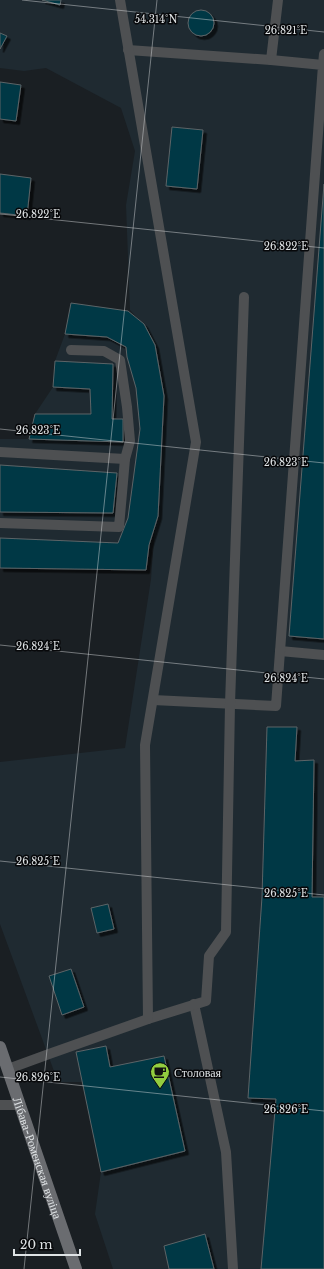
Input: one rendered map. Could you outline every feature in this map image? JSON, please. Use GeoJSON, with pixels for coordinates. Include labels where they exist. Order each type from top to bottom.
{"type":"FeatureCollection","features":[{"type":"Feature","properties":{"kind":"main road","name":"Лібава-Роменская вуліца"},"geometry":{"type":"LineString","coordinates":[[0,1047],[76,1269]]}},
{"type":"Feature","properties":{"kind":"lane"},"geometry":{"type":"LineString","coordinates":[[120,0],[196,442],[145,745],[148,1019]]}},
{"type":"Feature","properties":{"kind":"lane"},"geometry":{"type":"LineString","coordinates":[[271,60],[278,0]]}},
{"type":"Feature","properties":{"kind":"lane"},"geometry":{"type":"LineString","coordinates":[[128,50],[323,65]]}},
{"type":"Feature","properties":{"kind":"lane"},"geometry":{"type":"LineString","coordinates":[[153,700],[276,706],[324,54]]}},
{"type":"Feature","properties":{"kind":"lane"},"geometry":{"type":"LineString","coordinates":[[8,1069],[148,1019],[206,1001],[209,956],[226,932],[230,704],[244,297]]}},
{"type":"Feature","properties":{"kind":"lane"},"geometry":{"type":"LineString","coordinates":[[0,523],[119,527],[125,459],[130,441],[120,360],[104,351],[71,350]]}},
{"type":"Feature","properties":{"kind":"lane"},"geometry":{"type":"LineString","coordinates":[[0,452],[125,459]]}},
{"type":"Feature","properties":{"kind":"lane"},"geometry":{"type":"LineString","coordinates":[[280,651],[324,655]]}},
{"type":"Feature","properties":{"kind":"lane"},"geometry":{"type":"LineString","coordinates":[[194,1004],[226,1152],[232,1269]]}},
{"type":"Feature","properties":{"kind":"lane"},"geometry":{"type":"LineString","coordinates":[[0,1105],[20,1105]]}},
{"type":"Feature","properties":{"kind":"shaded area"},"geometry":{"type":"Polygon","coordinates":[[[0,0],[324,0],[324,1269],[113,1269],[95,1214],[101,1172],[82,1082],[58,1082],[0,924],[0,762],[125,748],[151,579],[155,526],[149,545],[146,570],[0,568],[0,439],[29,439],[35,414],[53,387],[55,361],[65,334],[71,303],[128,311],[140,321],[130,310],[126,205],[135,151],[121,108],[46,68],[24,71],[0,68],[0,0]]]}},
{"type":"Feature","properties":{"kind":"building"},"geometry":{"type":"Polygon","coordinates":[[[42,0],[61,0],[60,5],[42,0]]]}},
{"type":"Feature","properties":{"kind":"building"},"geometry":{"type":"Polygon","coordinates":[[[201,10],[210,14],[214,23],[210,32],[201,36],[192,32],[188,23],[192,14],[201,10]]]}},
{"type":"Feature","properties":{"kind":"building"},"geometry":{"type":"Polygon","coordinates":[[[0,33],[7,36],[0,49],[0,33]]]}},
{"type":"Feature","properties":{"kind":"building"},"geometry":{"type":"Polygon","coordinates":[[[0,82],[21,85],[16,121],[0,119],[0,82]]]}},
{"type":"Feature","properties":{"kind":"building"},"geometry":{"type":"Polygon","coordinates":[[[172,127],[203,130],[197,189],[166,186],[172,127]]]}},
{"type":"Feature","properties":{"kind":"building"},"geometry":{"type":"Polygon","coordinates":[[[0,174],[31,178],[27,216],[0,213],[0,174]]]}},
{"type":"Feature","properties":{"kind":"building"},"geometry":{"type":"Polygon","coordinates":[[[324,184],[324,639],[289,636],[324,184]]]}},
{"type":"Feature","properties":{"kind":"building"},"geometry":{"type":"Polygon","coordinates":[[[71,303],[128,311],[144,324],[155,345],[164,396],[158,516],[149,545],[146,570],[0,568],[0,538],[118,543],[128,518],[140,429],[136,388],[127,357],[126,347],[107,337],[65,334],[71,303]]]}},
{"type":"Feature","properties":{"kind":"building"},"geometry":{"type":"Polygon","coordinates":[[[55,361],[113,364],[112,419],[123,419],[123,442],[29,439],[35,414],[91,414],[90,389],[53,387],[55,361]]]}},
{"type":"Feature","properties":{"kind":"building"},"geometry":{"type":"Polygon","coordinates":[[[0,465],[117,473],[113,513],[0,512],[0,465]]]}},
{"type":"Feature","properties":{"kind":"building"},"geometry":{"type":"Polygon","coordinates":[[[267,727],[297,727],[295,761],[314,760],[312,897],[324,897],[324,1269],[261,1269],[276,1099],[248,1098],[262,897],[267,727]]]}},
{"type":"Feature","properties":{"kind":"building"},"geometry":{"type":"Polygon","coordinates":[[[108,904],[114,929],[97,933],[91,908],[108,904]]]}},
{"type":"Feature","properties":{"kind":"building"},"geometry":{"type":"Polygon","coordinates":[[[71,969],[84,1007],[62,1015],[49,976],[71,969]]]}},
{"type":"Feature","properties":{"kind":"building"},"geometry":{"type":"Polygon","coordinates":[[[106,1046],[110,1067],[164,1056],[185,1151],[101,1172],[76,1052],[106,1046]]]}},
{"type":"Feature","properties":{"kind":"building"},"geometry":{"type":"Polygon","coordinates":[[[205,1234],[214,1269],[169,1269],[164,1246],[205,1234]]]}},
{"type":"Feature","properties":{"kind":"place","name":"Столовая"},"geometry":{"type":"Point","coordinates":[160,1089]}}]}
